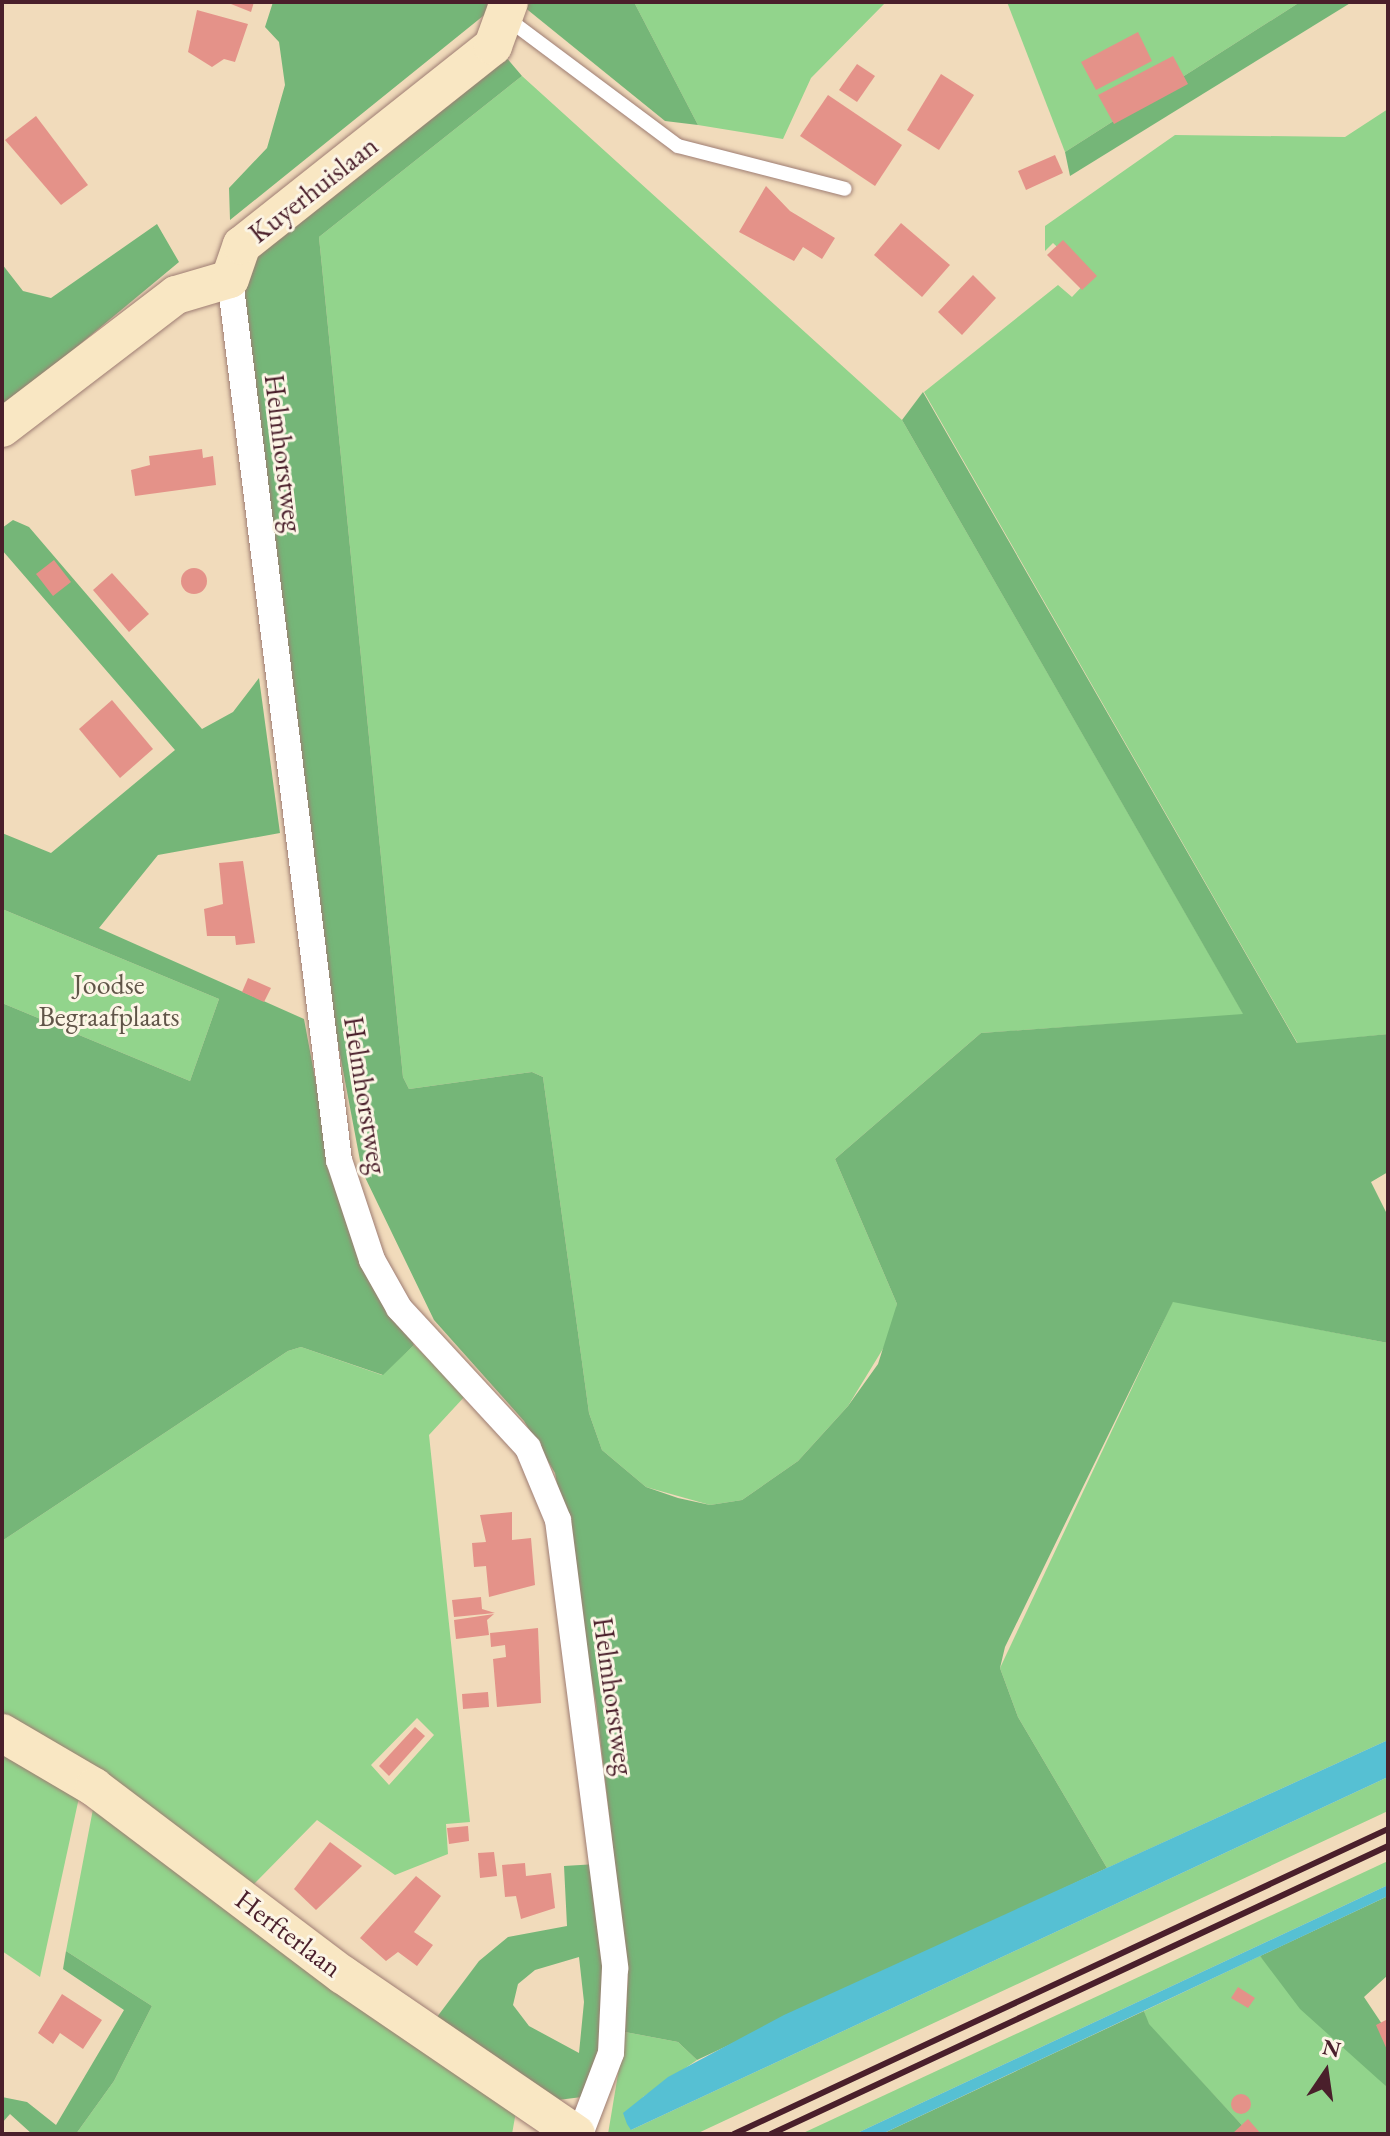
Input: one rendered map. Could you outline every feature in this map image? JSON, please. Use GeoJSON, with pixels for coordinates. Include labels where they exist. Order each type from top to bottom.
{"type":"FeatureCollection","features":[{"type":"Feature","properties":{"kind":"street","name":"Kuyerhuislaan"},"geometry":{"type":"LineString","coordinates":[[230,279],[242,245],[478,60],[508,10]]}},
{"type":"Feature","properties":{"kind":"street"},"geometry":{"type":"LineString","coordinates":[[2,428],[176,295],[230,279]]}},
{"type":"Feature","properties":{"kind":"street","name":"Helmhorstweg"},"geometry":{"type":"LineString","coordinates":[[230,279],[339,1160],[372,1260],[399,1308],[528,1448],[558,1520],[617,2006],[603,2090],[578,2134]]}},
{"type":"Feature","properties":{"kind":"street","name":"Herfterlaan"},"geometry":{"type":"LineString","coordinates":[[2,1733],[94,1787],[343,1975],[578,2134]]}},
{"type":"Feature","properties":{"kind":"lane","name":"Kuyerhuislaan"},"geometry":{"type":"LineString","coordinates":[[508,10],[678,146],[845,189]]}},
{"type":"Feature","properties":{"kind":"green space"},"geometry":{"type":"Polygon","coordinates":[[[273,2],[487,2],[488,12],[230,220],[229,188],[267,148],[285,85],[279,42],[265,27],[273,2]]]}},
{"type":"Feature","properties":{"kind":"green space"},"geometry":{"type":"Polygon","coordinates":[[[518,2],[634,2],[698,125],[665,121],[518,2]]]}},
{"type":"Feature","properties":{"kind":"green space"},"geometry":{"type":"Polygon","coordinates":[[[634,2],[886,2],[811,78],[783,139],[698,125],[634,2]]]}},
{"type":"Feature","properties":{"kind":"green space"},"geometry":{"type":"Polygon","coordinates":[[[1007,2],[1300,2],[1065,152],[1007,2]]]}},
{"type":"Feature","properties":{"kind":"green space"},"geometry":{"type":"Polygon","coordinates":[[[1300,2],[1352,2],[1070,176],[1065,152],[1300,2]]]}},
{"type":"Feature","properties":{"kind":"green space"},"geometry":{"type":"Polygon","coordinates":[[[500,50],[522,76],[319,237],[403,1077],[409,1089],[532,1072],[543,1077],[589,1413],[602,1450],[646,1487],[710,1505],[742,1500],[798,1461],[848,1406],[878,1364],[897,1304],[835,1159],[981,1033],[1243,1014],[902,420],[923,392],[1297,1043],[1388,1034],[1388,1172],[1371,1182],[1388,1216],[1388,1343],[1173,1302],[1005,1647],[1000,1668],[1018,1717],[1107,1868],[697,2060],[678,2042],[625,2032],[628,1975],[596,1703],[555,1473],[524,1421],[434,1320],[362,1171],[331,1007],[244,332],[244,268],[500,50]]]}},
{"type":"Feature","properties":{"kind":"green space"},"geometry":{"type":"Polygon","coordinates":[[[522,76],[902,420],[1244,1015],[981,1033],[835,1159],[897,1304],[892,1334],[848,1406],[798,1461],[742,1500],[710,1505],[646,1487],[602,1450],[589,1413],[543,1077],[532,1072],[409,1089],[403,1077],[319,237],[522,76]]]}},
{"type":"Feature","properties":{"kind":"green space"},"geometry":{"type":"Polygon","coordinates":[[[1388,109],[1388,1034],[1298,1044],[924,392],[1058,285],[1072,297],[1090,278],[1053,243],[1045,251],[1045,226],[1175,135],[1345,137],[1388,109]]]}},
{"type":"Feature","properties":{"kind":"green space"},"geometry":{"type":"Polygon","coordinates":[[[157,224],[179,262],[2,409],[2,264],[23,291],[51,298],[157,224]]]}},
{"type":"Feature","properties":{"kind":"green space"},"geometry":{"type":"Polygon","coordinates":[[[13,520],[29,527],[202,729],[233,712],[259,678],[280,833],[158,855],[99,928],[304,1019],[332,1169],[414,1345],[383,1375],[301,1347],[288,1351],[2,1541],[2,1003],[190,1081],[219,999],[2,909],[2,833],[51,853],[175,750],[2,550],[2,528],[13,520]]]}},
{"type":"Feature","properties":{"kind":"green space","name":"Joodse Begraafplaats"},"geometry":{"type":"Polygon","coordinates":[[[2,909],[219,999],[190,1081],[2,1003],[2,909]]]}},
{"type":"Feature","properties":{"kind":"green space"},"geometry":{"type":"Polygon","coordinates":[[[1173,1301],[1388,1343],[1388,1740],[1107,1868],[1018,1717],[1000,1668],[1173,1301]]]}},
{"type":"Feature","properties":{"kind":"green space"},"geometry":{"type":"Polygon","coordinates":[[[414,1345],[466,1395],[429,1435],[470,1822],[446,1824],[448,1854],[395,1875],[317,1820],[248,1890],[2,1717],[2,1541],[288,1351],[301,1347],[382,1375],[414,1345]],[[417,1718],[371,1765],[389,1785],[434,1735],[417,1718]]]}},
{"type":"Feature","properties":{"kind":"green space"},"geometry":{"type":"Polygon","coordinates":[[[2,1748],[80,1793],[40,1977],[2,1951],[2,1748]]]}},
{"type":"Feature","properties":{"kind":"green space"},"geometry":{"type":"Polygon","coordinates":[[[1388,1777],[1388,1811],[696,2134],[608,2134],[625,2032],[678,2042],[697,2060],[643,2097],[631,2130],[1388,1777]]]}},
{"type":"Feature","properties":{"kind":"green space"},"geometry":{"type":"Polygon","coordinates":[[[93,1809],[517,2106],[512,2134],[76,2134],[114,2081],[152,2006],[66,1951],[93,1809]]]}},
{"type":"Feature","properties":{"kind":"green space"},"geometry":{"type":"Polygon","coordinates":[[[1388,1861],[1388,1885],[855,2134],[801,2134],[1388,1861]]]}},
{"type":"Feature","properties":{"kind":"green space"},"geometry":{"type":"Polygon","coordinates":[[[597,1864],[608,1956],[598,2063],[582,2097],[558,2100],[434,2021],[479,1961],[508,1937],[567,1926],[564,1866],[597,1864]],[[579,1957],[535,1970],[518,1984],[513,2005],[529,2026],[579,2053],[584,2002],[579,1957]]]}},
{"type":"Feature","properties":{"kind":"green space"},"geometry":{"type":"Polygon","coordinates":[[[1388,1896],[1388,1975],[1364,1997],[1388,2033],[1388,2088],[1300,2009],[1260,1956],[1388,1896]]]}},
{"type":"Feature","properties":{"kind":"green space"},"geometry":{"type":"Polygon","coordinates":[[[66,1951],[152,2006],[114,2081],[76,2134],[32,2134],[10,2114],[2,2123],[2,2097],[27,2102],[56,2125],[124,2010],[63,1969],[66,1951]]]}},
{"type":"Feature","properties":{"kind":"green space"},"geometry":{"type":"Polygon","coordinates":[[[1260,1956],[1388,2088],[1388,2134],[1250,2134],[1148,2024],[1144,2011],[1260,1956]]]}},
{"type":"Feature","properties":{"kind":"green space"},"geometry":{"type":"Polygon","coordinates":[[[1144,2011],[1149,2024],[1250,2134],[882,2134],[1144,2011]]]}},
{"type":"Feature","properties":{"kind":"water"},"geometry":{"type":"Polygon","coordinates":[[[1388,1740],[1388,1777],[631,2130],[627,2124],[623,2113],[668,2077],[784,2015],[1388,1740]]]}},
{"type":"Feature","properties":{"kind":"water"},"geometry":{"type":"Polygon","coordinates":[[[1388,1885],[1388,1896],[882,2134],[855,2134],[1388,1885]]]}},
{"type":"Feature","properties":{"kind":"building"},"geometry":{"type":"Polygon","coordinates":[[[226,2],[254,2],[251,12],[226,2]]]}},
{"type":"Feature","properties":{"kind":"building"},"geometry":{"type":"Polygon","coordinates":[[[197,10],[248,24],[235,62],[224,59],[212,67],[188,52],[197,10]]]}},
{"type":"Feature","properties":{"kind":"building"},"geometry":{"type":"Polygon","coordinates":[[[1138,32],[1152,61],[1096,90],[1081,62],[1138,32]]]}},
{"type":"Feature","properties":{"kind":"building"},"geometry":{"type":"Polygon","coordinates":[[[1173,56],[1188,84],[1114,124],[1098,95],[1173,56]]]}},
{"type":"Feature","properties":{"kind":"building"},"geometry":{"type":"Polygon","coordinates":[[[857,64],[875,76],[857,102],[839,90],[857,64]]]}},
{"type":"Feature","properties":{"kind":"building"},"geometry":{"type":"Polygon","coordinates":[[[941,74],[974,95],[939,150],[907,130],[941,74]]]}},
{"type":"Feature","properties":{"kind":"building"},"geometry":{"type":"Polygon","coordinates":[[[828,95],[902,145],[875,186],[800,136],[828,95]]]}},
{"type":"Feature","properties":{"kind":"building"},"geometry":{"type":"Polygon","coordinates":[[[36,116],[88,185],[61,205],[5,140],[36,116]]]}},
{"type":"Feature","properties":{"kind":"building"},"geometry":{"type":"Polygon","coordinates":[[[1055,155],[1063,173],[1026,190],[1018,171],[1055,155]]]}},
{"type":"Feature","properties":{"kind":"building"},"geometry":{"type":"Polygon","coordinates":[[[766,186],[790,211],[835,238],[822,259],[803,247],[794,261],[739,232],[766,186]]]}},
{"type":"Feature","properties":{"kind":"building"},"geometry":{"type":"Polygon","coordinates":[[[901,223],[950,265],[922,297],[874,255],[901,223]]]}},
{"type":"Feature","properties":{"kind":"building"},"geometry":{"type":"Polygon","coordinates":[[[1063,240],[1097,276],[1082,290],[1047,255],[1063,240]]]}},
{"type":"Feature","properties":{"kind":"building"},"geometry":{"type":"Polygon","coordinates":[[[973,275],[996,298],[962,335],[938,312],[973,275]]]}},
{"type":"Feature","properties":{"kind":"building"},"geometry":{"type":"Polygon","coordinates":[[[202,449],[203,458],[213,456],[216,485],[135,496],[131,470],[150,465],[149,456],[202,449]]]}},
{"type":"Feature","properties":{"kind":"building"},"geometry":{"type":"Polygon","coordinates":[[[54,560],[71,582],[53,596],[36,574],[54,560]]]}},
{"type":"Feature","properties":{"kind":"building"},"geometry":{"type":"Polygon","coordinates":[[[194,568],[203,572],[207,581],[203,590],[194,594],[185,590],[181,581],[185,572],[194,568]]]}},
{"type":"Feature","properties":{"kind":"building"},"geometry":{"type":"Polygon","coordinates":[[[112,573],[149,614],[129,632],[93,590],[112,573]]]}},
{"type":"Feature","properties":{"kind":"building"},"geometry":{"type":"Polygon","coordinates":[[[112,700],[153,749],[120,778],[79,729],[112,700]]]}},
{"type":"Feature","properties":{"kind":"building"},"geometry":{"type":"Polygon","coordinates":[[[243,861],[255,943],[236,945],[235,936],[207,936],[204,909],[223,904],[219,863],[243,861]]]}},
{"type":"Feature","properties":{"kind":"building"},"geometry":{"type":"Polygon","coordinates":[[[248,978],[271,988],[264,1002],[242,992],[248,978]]]}},
{"type":"Feature","properties":{"kind":"building"},"geometry":{"type":"Polygon","coordinates":[[[512,1512],[512,1540],[531,1538],[535,1585],[489,1597],[486,1566],[474,1567],[472,1543],[486,1542],[480,1515],[512,1512]]]}},
{"type":"Feature","properties":{"kind":"building"},"geometry":{"type":"Polygon","coordinates":[[[481,1597],[482,1609],[495,1613],[454,1617],[452,1600],[481,1597]]]}},
{"type":"Feature","properties":{"kind":"building"},"geometry":{"type":"Polygon","coordinates":[[[494,1614],[487,1620],[489,1635],[456,1639],[454,1620],[494,1614]]]}},
{"type":"Feature","properties":{"kind":"building"},"geometry":{"type":"Polygon","coordinates":[[[538,1628],[541,1703],[497,1707],[493,1659],[506,1657],[505,1645],[491,1647],[490,1633],[538,1628]]]}},
{"type":"Feature","properties":{"kind":"building"},"geometry":{"type":"Polygon","coordinates":[[[488,1692],[489,1707],[463,1709],[462,1694],[488,1692]]]}},
{"type":"Feature","properties":{"kind":"building"},"geometry":{"type":"Polygon","coordinates":[[[415,1727],[425,1736],[389,1776],[379,1766],[415,1727]]]}},
{"type":"Feature","properties":{"kind":"building"},"geometry":{"type":"Polygon","coordinates":[[[468,1826],[469,1841],[449,1844],[447,1828],[468,1826]]]}},
{"type":"Feature","properties":{"kind":"building"},"geometry":{"type":"Polygon","coordinates":[[[330,1842],[362,1866],[316,1910],[294,1889],[330,1842]]]}},
{"type":"Feature","properties":{"kind":"building"},"geometry":{"type":"Polygon","coordinates":[[[494,1852],[497,1876],[480,1878],[478,1853],[494,1852]]]}},
{"type":"Feature","properties":{"kind":"building"},"geometry":{"type":"Polygon","coordinates":[[[525,1863],[526,1876],[551,1873],[555,1908],[521,1919],[516,1896],[505,1897],[502,1865],[525,1863]]]}},
{"type":"Feature","properties":{"kind":"building"},"geometry":{"type":"Polygon","coordinates":[[[416,1876],[441,1896],[414,1932],[433,1945],[417,1966],[398,1952],[386,1961],[360,1938],[416,1876]]]}},
{"type":"Feature","properties":{"kind":"building"},"geometry":{"type":"Polygon","coordinates":[[[1238,1987],[1255,1998],[1248,2008],[1231,1998],[1238,1987]]]}},
{"type":"Feature","properties":{"kind":"building"},"geometry":{"type":"Polygon","coordinates":[[[62,1994],[102,2020],[83,2049],[60,2033],[53,2044],[38,2033],[62,1994]]]}},
{"type":"Feature","properties":{"kind":"building"},"geometry":{"type":"Polygon","coordinates":[[[1388,2019],[1388,2052],[1376,2025],[1388,2019]]]}},
{"type":"Feature","properties":{"kind":"building"},"geometry":{"type":"Polygon","coordinates":[[[1241,2094],[1248,2097],[1251,2104],[1248,2111],[1241,2114],[1234,2111],[1231,2104],[1234,2097],[1241,2094]]]}},
{"type":"Feature","properties":{"kind":"building"},"geometry":{"type":"Polygon","coordinates":[[[1248,2119],[1261,2134],[1232,2134],[1248,2119]]]}},
{"type":"Feature","properties":{"kind":"railway"},"geometry":{"type":"LineString","coordinates":[[734,2134],[1388,1829]]}},
{"type":"Feature","properties":{"kind":"railway"},"geometry":{"type":"LineString","coordinates":[[771,2134],[1388,1846]]}}]}
